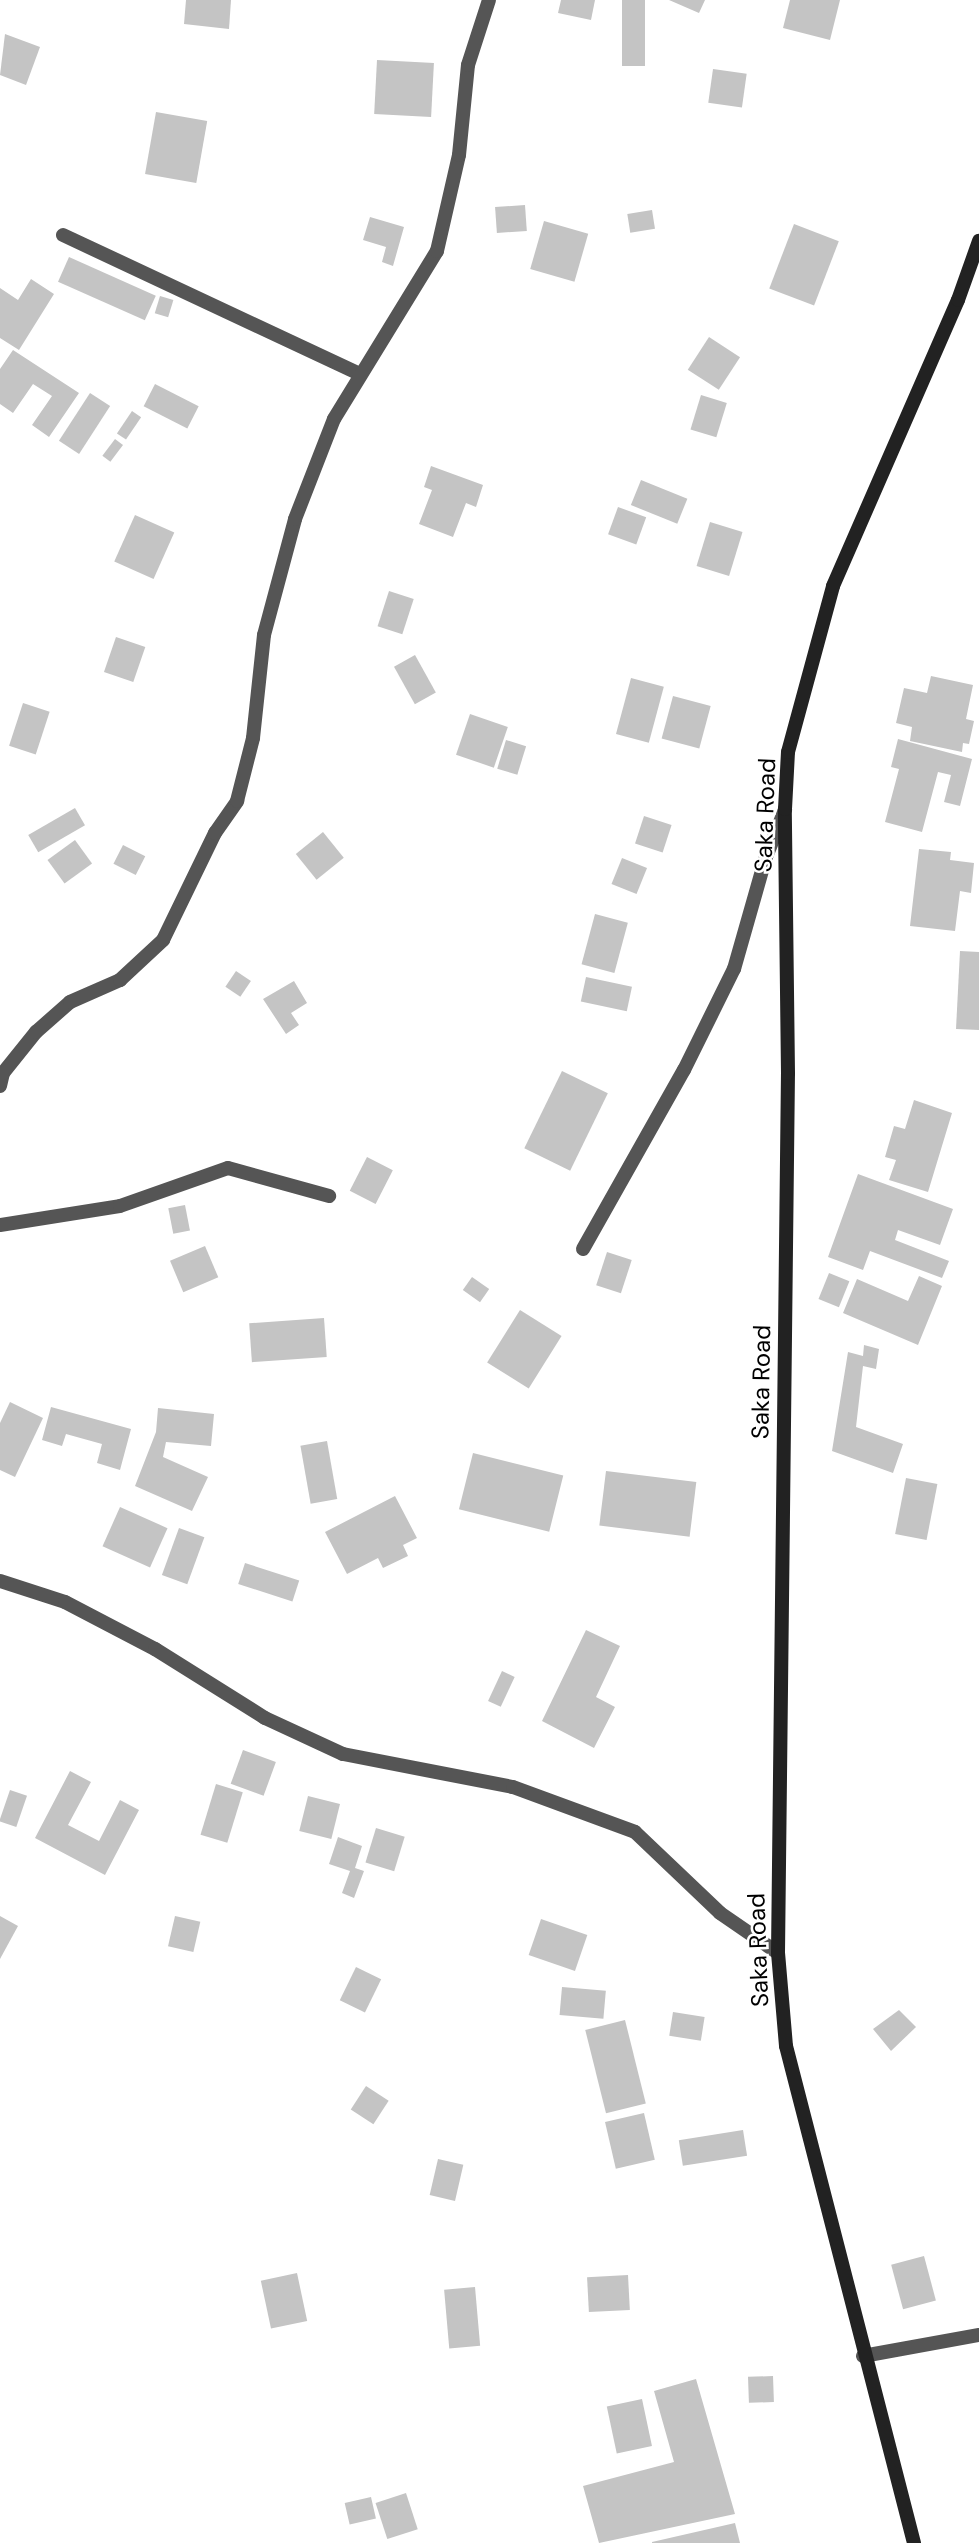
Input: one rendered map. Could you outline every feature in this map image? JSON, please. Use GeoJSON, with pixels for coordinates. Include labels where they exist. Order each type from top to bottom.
{"type":"FeatureCollection","features":[{"type":"Feature","properties":{"kind":"main road","name":"Saka Road"},"geometry":{"type":"LineString","coordinates":[[914,2543],[863,2357],[786,2046],[778,1953],[788,1073],[785,809],[789,752],[833,586],[958,300],[979,241]]}},
{"type":"Feature","properties":{"kind":"street"},"geometry":{"type":"LineString","coordinates":[[0,1086],[3,1073],[36,1032],[70,1002],[120,980],[163,940],[215,833],[237,801],[253,738],[264,635],[276,577],[314,462],[360,373],[437,251],[459,155],[468,65],[489,0]]}},
{"type":"Feature","properties":{"kind":"street"},"geometry":{"type":"LineString","coordinates":[[63,235],[360,373]]}},
{"type":"Feature","properties":{"kind":"street"},"geometry":{"type":"LineString","coordinates":[[583,1249],[684,1070],[734,969],[766,857],[785,809]]}},
{"type":"Feature","properties":{"kind":"street"},"geometry":{"type":"LineString","coordinates":[[0,1225],[120,1206],[228,1168],[329,1196]]}},
{"type":"Feature","properties":{"kind":"street"},"geometry":{"type":"LineString","coordinates":[[0,1581],[65,1602],[155,1649],[265,1718],[342,1754],[513,1787],[635,1832],[720,1913],[778,1953]]}},
{"type":"Feature","properties":{"kind":"street"},"geometry":{"type":"LineString","coordinates":[[863,2357],[979,2335]]}},
{"type":"Feature","properties":{"kind":"building"},"geometry":{"type":"Polygon","coordinates":[[[186,0],[231,0],[229,29],[184,24],[186,0]]]}},
{"type":"Feature","properties":{"kind":"building"},"geometry":{"type":"Polygon","coordinates":[[[561,0],[595,0],[591,20],[558,13],[561,0]]]}},
{"type":"Feature","properties":{"kind":"building"},"geometry":{"type":"Polygon","coordinates":[[[622,0],[645,0],[645,66],[622,66],[622,0]]]}},
{"type":"Feature","properties":{"kind":"building"},"geometry":{"type":"Polygon","coordinates":[[[669,0],[705,0],[699,13],[669,0]]]}},
{"type":"Feature","properties":{"kind":"building"},"geometry":{"type":"Polygon","coordinates":[[[790,0],[840,0],[830,40],[783,28],[790,0]]]}},
{"type":"Feature","properties":{"kind":"building"},"geometry":{"type":"Polygon","coordinates":[[[5,34],[40,47],[26,85],[0,75],[5,34]]]}},
{"type":"Feature","properties":{"kind":"building"},"geometry":{"type":"Polygon","coordinates":[[[377,60],[434,63],[431,117],[374,114],[377,60]]]}},
{"type":"Feature","properties":{"kind":"building"},"geometry":{"type":"Polygon","coordinates":[[[713,69],[747,74],[742,107],[708,103],[713,69]]]}},
{"type":"Feature","properties":{"kind":"building"},"geometry":{"type":"Polygon","coordinates":[[[156,112],[207,121],[196,183],[145,174],[156,112]]]}},
{"type":"Feature","properties":{"kind":"building"},"geometry":{"type":"Polygon","coordinates":[[[525,205],[527,231],[497,233],[495,207],[525,205]]]}},
{"type":"Feature","properties":{"kind":"building"},"geometry":{"type":"Polygon","coordinates":[[[652,210],[655,229],[630,233],[627,214],[652,210]]]}},
{"type":"Feature","properties":{"kind":"building"},"geometry":{"type":"Polygon","coordinates":[[[370,217],[404,227],[393,266],[382,262],[386,247],[363,240],[370,217]]]}},
{"type":"Feature","properties":{"kind":"building"},"geometry":{"type":"Polygon","coordinates":[[[544,221],[588,234],[574,282],[530,269],[544,221]]]}},
{"type":"Feature","properties":{"kind":"building"},"geometry":{"type":"Polygon","coordinates":[[[794,224],[839,241],[814,306],[769,288],[794,224]]]}},
{"type":"Feature","properties":{"kind":"building"},"geometry":{"type":"Polygon","coordinates":[[[69,257],[156,296],[145,320],[58,282],[69,257]]]}},
{"type":"Feature","properties":{"kind":"building"},"geometry":{"type":"Polygon","coordinates":[[[31,279],[54,294],[19,350],[0,338],[0,288],[18,300],[31,279]]]}},
{"type":"Feature","properties":{"kind":"building"},"geometry":{"type":"Polygon","coordinates":[[[160,296],[173,300],[168,317],[155,313],[160,296]]]}},
{"type":"Feature","properties":{"kind":"building"},"geometry":{"type":"Polygon","coordinates":[[[709,337],[740,357],[719,390],[688,370],[709,337]]]}},
{"type":"Feature","properties":{"kind":"building"},"geometry":{"type":"Polygon","coordinates":[[[13,350],[79,393],[49,437],[32,425],[52,396],[33,384],[13,413],[0,404],[0,369],[13,350]]]}},
{"type":"Feature","properties":{"kind":"building"},"geometry":{"type":"Polygon","coordinates":[[[155,384],[199,406],[187,429],[144,406],[155,384]]]}},
{"type":"Feature","properties":{"kind":"building"},"geometry":{"type":"Polygon","coordinates":[[[90,393],[110,406],[79,454],[59,441],[90,393]]]}},
{"type":"Feature","properties":{"kind":"building"},"geometry":{"type":"Polygon","coordinates":[[[701,395],[727,403],[716,437],[690,429],[701,395]]]}},
{"type":"Feature","properties":{"kind":"building"},"geometry":{"type":"Polygon","coordinates":[[[132,411],[141,417],[126,440],[117,433],[132,411]]]}},
{"type":"Feature","properties":{"kind":"building"},"geometry":{"type":"Polygon","coordinates":[[[115,439],[123,445],[110,462],[102,456],[115,439]]]}},
{"type":"Feature","properties":{"kind":"building"},"geometry":{"type":"Polygon","coordinates":[[[431,466],[483,485],[476,507],[466,503],[453,537],[419,524],[432,490],[424,487],[431,466]]]}},
{"type":"Feature","properties":{"kind":"building"},"geometry":{"type":"Polygon","coordinates":[[[641,480],[687,499],[677,524],[631,505],[641,480]]]}},
{"type":"Feature","properties":{"kind":"building"},"geometry":{"type":"Polygon","coordinates":[[[618,507],[646,517],[636,545],[608,534],[618,507]]]}},
{"type":"Feature","properties":{"kind":"building"},"geometry":{"type":"Polygon","coordinates":[[[135,515],[174,532],[154,579],[114,562],[135,515]]]}},
{"type":"Feature","properties":{"kind":"building"},"geometry":{"type":"Polygon","coordinates":[[[710,522],[743,532],[729,576],[697,566],[710,522]]]}},
{"type":"Feature","properties":{"kind":"building"},"geometry":{"type":"Polygon","coordinates":[[[389,591],[414,599],[402,634],[378,626],[389,591]]]}},
{"type":"Feature","properties":{"kind":"building"},"geometry":{"type":"Polygon","coordinates":[[[116,637],[145,647],[133,682],[104,672],[116,637]]]}},
{"type":"Feature","properties":{"kind":"building"},"geometry":{"type":"Polygon","coordinates":[[[415,655],[436,693],[415,704],[394,667],[415,655]]]}},
{"type":"Feature","properties":{"kind":"building"},"geometry":{"type":"Polygon","coordinates":[[[931,676],[973,685],[966,719],[974,721],[969,744],[963,743],[962,752],[910,741],[912,727],[896,723],[904,688],[927,693],[931,676]]]}},
{"type":"Feature","properties":{"kind":"building"},"geometry":{"type":"Polygon","coordinates":[[[631,678],[664,687],[649,743],[616,734],[631,678]]]}},
{"type":"Feature","properties":{"kind":"building"},"geometry":{"type":"Polygon","coordinates":[[[673,696],[711,706],[699,749],[662,739],[673,696]]]}},
{"type":"Feature","properties":{"kind":"building"},"geometry":{"type":"Polygon","coordinates":[[[23,703],[50,712],[36,754],[9,746],[23,703]]]}},
{"type":"Feature","properties":{"kind":"building"},"geometry":{"type":"Polygon","coordinates":[[[470,714],[508,727],[494,768],[456,755],[470,714]]]}},
{"type":"Feature","properties":{"kind":"building"},"geometry":{"type":"Polygon","coordinates":[[[898,739],[972,759],[960,806],[944,802],[951,775],[938,772],[922,832],[885,822],[899,769],[891,767],[898,739]]]}},
{"type":"Feature","properties":{"kind":"building"},"geometry":{"type":"Polygon","coordinates":[[[506,740],[526,746],[517,775],[497,769],[506,740]]]}},
{"type":"Feature","properties":{"kind":"building"},"geometry":{"type":"Polygon","coordinates":[[[75,808],[85,825],[38,852],[28,835],[75,808]]]}},
{"type":"Feature","properties":{"kind":"building"},"geometry":{"type":"Polygon","coordinates":[[[644,816],[672,825],[663,853],[635,844],[644,816]]]}},
{"type":"Feature","properties":{"kind":"building"},"geometry":{"type":"Polygon","coordinates":[[[323,832],[344,858],[317,880],[296,854],[323,832]]]}},
{"type":"Feature","properties":{"kind":"building"},"geometry":{"type":"Polygon","coordinates":[[[75,840],[92,863],[65,883],[47,860],[75,840]]]}},
{"type":"Feature","properties":{"kind":"building"},"geometry":{"type":"Polygon","coordinates":[[[123,845],[145,856],[136,875],[113,864],[123,845]]]}},
{"type":"Feature","properties":{"kind":"building"},"geometry":{"type":"Polygon","coordinates":[[[919,849],[951,852],[950,860],[974,863],[971,893],[960,891],[955,931],[910,926],[919,849]]]}},
{"type":"Feature","properties":{"kind":"building"},"geometry":{"type":"Polygon","coordinates":[[[622,858],[647,868],[637,894],[612,884],[622,858]]]}},
{"type":"Feature","properties":{"kind":"building"},"geometry":{"type":"Polygon","coordinates":[[[595,914],[628,923],[614,973],[582,964],[595,914]]]}},
{"type":"Feature","properties":{"kind":"building"},"geometry":{"type":"Polygon","coordinates":[[[960,951],[979,952],[979,1030],[956,1029],[960,951]]]}},
{"type":"Feature","properties":{"kind":"building"},"geometry":{"type":"Polygon","coordinates":[[[236,971],[251,981],[240,997],[225,987],[236,971]]]}},
{"type":"Feature","properties":{"kind":"building"},"geometry":{"type":"Polygon","coordinates":[[[586,977],[632,987],[627,1011],[581,1001],[586,977]]]}},
{"type":"Feature","properties":{"kind":"building"},"geometry":{"type":"Polygon","coordinates":[[[294,981],[307,1003],[291,1013],[299,1025],[286,1034],[263,999],[294,981]]]}},
{"type":"Feature","properties":{"kind":"building"},"geometry":{"type":"Polygon","coordinates":[[[562,1071],[608,1093],[570,1171],[524,1148],[562,1071]]]}},
{"type":"Feature","properties":{"kind":"building"},"geometry":{"type":"Polygon","coordinates":[[[914,1100],[952,1113],[928,1192],[889,1180],[896,1160],[885,1157],[894,1126],[905,1129],[914,1100]]]}},
{"type":"Feature","properties":{"kind":"building"},"geometry":{"type":"Polygon","coordinates":[[[367,1157],[393,1170],[376,1204],[350,1191],[367,1157]]]}},
{"type":"Feature","properties":{"kind":"building"},"geometry":{"type":"Polygon","coordinates":[[[858,1174],[953,1209],[940,1245],[898,1230],[895,1240],[949,1261],[942,1278],[870,1251],[863,1270],[828,1257],[858,1174]]]}},
{"type":"Feature","properties":{"kind":"building"},"geometry":{"type":"Polygon","coordinates":[[[185,1205],[190,1231],[173,1234],[168,1208],[185,1205]]]}},
{"type":"Feature","properties":{"kind":"building"},"geometry":{"type":"Polygon","coordinates":[[[205,1246],[218,1277],[183,1292],[170,1261],[205,1246]]]}},
{"type":"Feature","properties":{"kind":"building"},"geometry":{"type":"Polygon","coordinates":[[[607,1252],[632,1260],[621,1293],[596,1285],[607,1252]]]}},
{"type":"Feature","properties":{"kind":"building"},"geometry":{"type":"Polygon","coordinates":[[[829,1273],[849,1281],[839,1307],[819,1299],[829,1273]]]}},
{"type":"Feature","properties":{"kind":"building"},"geometry":{"type":"Polygon","coordinates":[[[919,1276],[942,1286],[918,1345],[843,1313],[857,1279],[908,1301],[919,1276]]]}},
{"type":"Feature","properties":{"kind":"building"},"geometry":{"type":"Polygon","coordinates":[[[472,1277],[489,1289],[480,1302],[463,1290],[472,1277]]]}},
{"type":"Feature","properties":{"kind":"building"},"geometry":{"type":"Polygon","coordinates":[[[520,1310],[562,1336],[529,1389],[487,1363],[520,1310]]]}},
{"type":"Feature","properties":{"kind":"building"},"geometry":{"type":"Polygon","coordinates":[[[324,1318],[327,1357],[252,1362],[249,1323],[324,1318]]]}},
{"type":"Feature","properties":{"kind":"building"},"geometry":{"type":"Polygon","coordinates":[[[864,1345],[879,1349],[876,1369],[863,1366],[856,1427],[903,1444],[893,1473],[832,1451],[848,1352],[863,1356],[864,1345]]]}},
{"type":"Feature","properties":{"kind":"building"},"geometry":{"type":"Polygon","coordinates":[[[10,1402],[43,1418],[15,1477],[0,1470],[0,1423],[10,1402]]]}},
{"type":"Feature","properties":{"kind":"building"},"geometry":{"type":"Polygon","coordinates":[[[51,1407],[131,1429],[120,1470],[97,1463],[102,1444],[66,1434],[62,1446],[42,1440],[51,1407]]]}},
{"type":"Feature","properties":{"kind":"building"},"geometry":{"type":"Polygon","coordinates":[[[158,1408],[214,1414],[211,1446],[166,1442],[163,1457],[208,1477],[192,1511],[135,1486],[156,1432],[158,1408]]]}},
{"type":"Feature","properties":{"kind":"building"},"geometry":{"type":"Polygon","coordinates":[[[327,1441],[337,1499],[311,1504],[300,1446],[327,1441]]]}},
{"type":"Feature","properties":{"kind":"building"},"geometry":{"type":"Polygon","coordinates":[[[473,1453],[563,1475],[549,1532],[459,1509],[473,1453]]]}},
{"type":"Feature","properties":{"kind":"building"},"geometry":{"type":"Polygon","coordinates":[[[606,1471],[696,1482],[690,1537],[599,1526],[606,1471]]]}},
{"type":"Feature","properties":{"kind":"building"},"geometry":{"type":"Polygon","coordinates":[[[906,1478],[937,1484],[927,1540],[895,1534],[906,1478]]]}},
{"type":"Feature","properties":{"kind":"building"},"geometry":{"type":"Polygon","coordinates":[[[395,1496],[417,1538],[403,1545],[408,1556],[383,1568],[378,1558],[347,1574],[325,1532],[395,1496]]]}},
{"type":"Feature","properties":{"kind":"building"},"geometry":{"type":"Polygon","coordinates":[[[120,1507],[168,1528],[150,1567],[103,1546],[120,1507]]]}},
{"type":"Feature","properties":{"kind":"building"},"geometry":{"type":"Polygon","coordinates":[[[179,1528],[204,1537],[187,1584],[162,1575],[179,1528]]]}},
{"type":"Feature","properties":{"kind":"building"},"geometry":{"type":"Polygon","coordinates":[[[245,1563],[299,1581],[292,1602],[238,1584],[245,1563]]]}},
{"type":"Feature","properties":{"kind":"building"},"geometry":{"type":"Polygon","coordinates":[[[586,1630],[620,1646],[596,1697],[615,1707],[594,1748],[542,1721],[586,1630]]]}},
{"type":"Feature","properties":{"kind":"building"},"geometry":{"type":"Polygon","coordinates":[[[502,1671],[515,1677],[501,1707],[488,1701],[502,1671]]]}},
{"type":"Feature","properties":{"kind":"building"},"geometry":{"type":"Polygon","coordinates":[[[243,1750],[276,1762],[264,1796],[231,1784],[243,1750]]]}},
{"type":"Feature","properties":{"kind":"building"},"geometry":{"type":"Polygon","coordinates":[[[70,1771],[91,1782],[68,1825],[99,1841],[120,1800],[139,1810],[105,1875],[35,1838],[70,1771]]]}},
{"type":"Feature","properties":{"kind":"building"},"geometry":{"type":"Polygon","coordinates":[[[216,1784],[243,1792],[227,1843],[201,1835],[216,1784]]]}},
{"type":"Feature","properties":{"kind":"building"},"geometry":{"type":"Polygon","coordinates":[[[10,1790],[27,1796],[16,1827],[0,1821],[10,1790]]]}},
{"type":"Feature","properties":{"kind":"building"},"geometry":{"type":"Polygon","coordinates":[[[308,1796],[340,1804],[331,1839],[299,1831],[308,1796]]]}},
{"type":"Feature","properties":{"kind":"building"},"geometry":{"type":"Polygon","coordinates":[[[376,1828],[405,1837],[394,1871],[365,1862],[376,1828]]]}},
{"type":"Feature","properties":{"kind":"building"},"geometry":{"type":"Polygon","coordinates":[[[338,1837],[362,1846],[355,1868],[364,1871],[354,1898],[342,1893],[350,1871],[329,1864],[338,1837]]]}},
{"type":"Feature","properties":{"kind":"building"},"geometry":{"type":"Polygon","coordinates":[[[0,1916],[18,1926],[0,1959],[0,1916]]]}},
{"type":"Feature","properties":{"kind":"building"},"geometry":{"type":"Polygon","coordinates":[[[175,1916],[200,1922],[193,1952],[168,1946],[175,1916]]]}},
{"type":"Feature","properties":{"kind":"building"},"geometry":{"type":"Polygon","coordinates":[[[541,1919],[587,1935],[575,1971],[529,1955],[541,1919]]]}},
{"type":"Feature","properties":{"kind":"building"},"geometry":{"type":"Polygon","coordinates":[[[356,1967],[381,1979],[365,2013],[340,2000],[356,1967]]]}},
{"type":"Feature","properties":{"kind":"building"},"geometry":{"type":"Polygon","coordinates":[[[562,1987],[606,1991],[603,2019],[560,2015],[562,1987]]]}},
{"type":"Feature","properties":{"kind":"building"},"geometry":{"type":"Polygon","coordinates":[[[899,2010],[916,2027],[891,2051],[873,2029],[899,2010]]]}},
{"type":"Feature","properties":{"kind":"building"},"geometry":{"type":"Polygon","coordinates":[[[673,2012],[705,2017],[701,2041],[669,2036],[673,2012]]]}},
{"type":"Feature","properties":{"kind":"building"},"geometry":{"type":"Polygon","coordinates":[[[625,2020],[646,2103],[606,2113],[585,2030],[625,2020]]]}},
{"type":"Feature","properties":{"kind":"building"},"geometry":{"type":"Polygon","coordinates":[[[366,2086],[389,2101],[373,2124],[351,2109],[366,2086]]]}},
{"type":"Feature","properties":{"kind":"building"},"geometry":{"type":"Polygon","coordinates":[[[644,2113],[655,2160],[616,2169],[605,2122],[644,2113]]]}},
{"type":"Feature","properties":{"kind":"building"},"geometry":{"type":"Polygon","coordinates":[[[743,2130],[747,2156],[683,2166],[679,2140],[743,2130]]]}},
{"type":"Feature","properties":{"kind":"building"},"geometry":{"type":"Polygon","coordinates":[[[438,2159],[463,2165],[455,2201],[430,2195],[438,2159]]]}},
{"type":"Feature","properties":{"kind":"building"},"geometry":{"type":"Polygon","coordinates":[[[924,2256],[936,2300],[903,2309],[891,2265],[924,2256]]]}},
{"type":"Feature","properties":{"kind":"building"},"geometry":{"type":"Polygon","coordinates":[[[297,2273],[307,2321],[271,2329],[261,2281],[297,2273]]]}},
{"type":"Feature","properties":{"kind":"building"},"geometry":{"type":"Polygon","coordinates":[[[628,2275],[630,2310],[589,2312],[587,2277],[628,2275]]]}},
{"type":"Feature","properties":{"kind":"building"},"geometry":{"type":"Polygon","coordinates":[[[475,2287],[480,2346],[449,2348],[444,2290],[475,2287]]]}},
{"type":"Feature","properties":{"kind":"building"},"geometry":{"type":"Polygon","coordinates":[[[773,2376],[774,2402],[749,2403],[748,2377],[773,2376]]]}},
{"type":"Feature","properties":{"kind":"building"},"geometry":{"type":"Polygon","coordinates":[[[696,2379],[735,2514],[599,2543],[583,2486],[674,2462],[654,2391],[696,2379]]]}},
{"type":"Feature","properties":{"kind":"building"},"geometry":{"type":"Polygon","coordinates":[[[642,2399],[652,2446],[617,2453],[607,2406],[642,2399]]]}},
{"type":"Feature","properties":{"kind":"building"},"geometry":{"type":"Polygon","coordinates":[[[406,2493],[418,2529],[387,2539],[376,2503],[406,2493]]]}},
{"type":"Feature","properties":{"kind":"building"},"geometry":{"type":"Polygon","coordinates":[[[371,2497],[376,2518],[350,2525],[345,2503],[371,2497]]]}},
{"type":"Feature","properties":{"kind":"building"},"geometry":{"type":"Polygon","coordinates":[[[735,2523],[740,2543],[652,2543],[652,2542],[735,2523]]]}}]}
